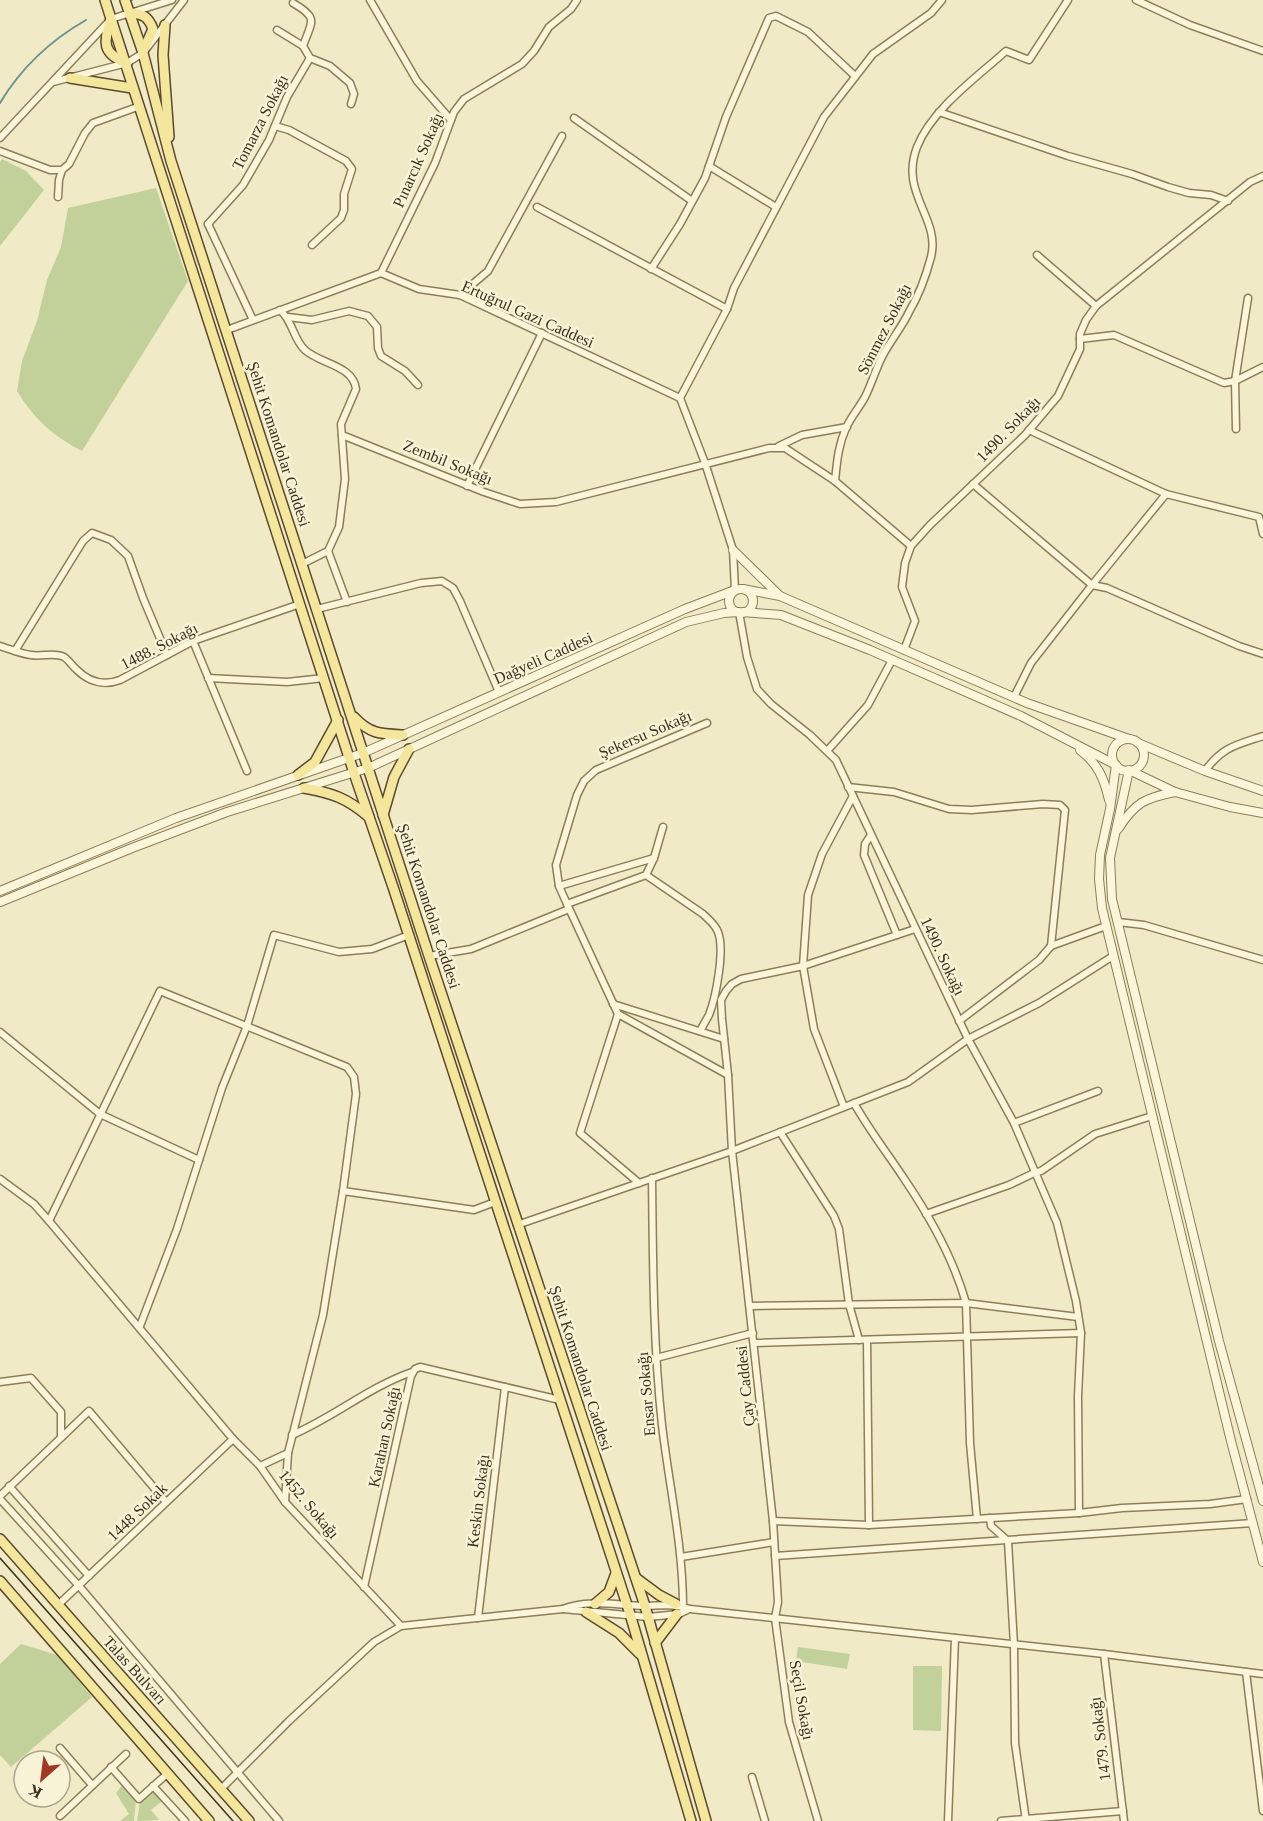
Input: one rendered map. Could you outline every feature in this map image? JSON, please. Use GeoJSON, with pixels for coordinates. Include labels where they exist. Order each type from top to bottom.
{"type":"FeatureCollection","features":[{"type":"Feature","properties":{"kind":"main road","name":"Şehit Komandolar Caddesi"},"geometry":{"type":"LineString","coordinates":[[105,0],[354,773],[629,1610],[691,1821]]}},
{"type":"Feature","properties":{"kind":"main road","name":"Şehit Komandolar Caddesi"},"geometry":{"type":"LineString","coordinates":[[125,0],[143,52],[171,160],[383,815],[645,1606],[706,1821]]}},
{"type":"Feature","properties":{"kind":"main road"},"geometry":{"type":"LineString","coordinates":[[130,13],[142,14],[149,19],[153,29],[143,52]]}},
{"type":"Feature","properties":{"kind":"main road"},"geometry":{"type":"LineString","coordinates":[[165,25],[163,55],[171,160]]}},
{"type":"Feature","properties":{"kind":"main road"},"geometry":{"type":"LineString","coordinates":[[70,78],[132,88]]}},
{"type":"Feature","properties":{"kind":"main road"},"geometry":{"type":"LineString","coordinates":[[351,714],[370,731],[402,735]]}},
{"type":"Feature","properties":{"kind":"main road"},"geometry":{"type":"LineString","coordinates":[[298,775],[315,762],[338,720]]}},
{"type":"Feature","properties":{"kind":"main road"},"geometry":{"type":"LineString","coordinates":[[383,815],[394,777],[409,749]]}},
{"type":"Feature","properties":{"kind":"main road"},"geometry":{"type":"LineString","coordinates":[[304,788],[342,797],[371,819]]}},
{"type":"Feature","properties":{"kind":"main road","name":"Talas Bulvarı"},"geometry":{"type":"LineString","coordinates":[[0,1539],[249,1821]]}},
{"type":"Feature","properties":{"kind":"main road"},"geometry":{"type":"LineString","coordinates":[[595,1604],[609,1592],[616,1570]]}},
{"type":"Feature","properties":{"kind":"main road"},"geometry":{"type":"LineString","coordinates":[[635,1578],[682,1608],[655,1643]]}},
{"type":"Feature","properties":{"kind":"main road"},"geometry":{"type":"LineString","coordinates":[[0,1581],[209,1821]]}},
{"type":"Feature","properties":{"kind":"main road"},"geometry":{"type":"LineString","coordinates":[[586,1612],[619,1633],[644,1658]]}},
{"type":"Feature","properties":{"kind":"street"},"geometry":{"type":"LineString","coordinates":[[0,138],[111,19],[172,0]]}},
{"type":"Feature","properties":{"kind":"street"},"geometry":{"type":"LineString","coordinates":[[52,82],[127,63],[143,52],[184,0]]}},
{"type":"Feature","properties":{"kind":"street"},"geometry":{"type":"LineString","coordinates":[[370,0],[417,81],[451,120]]}},
{"type":"Feature","properties":{"kind":"street","name":"Pınarcık Sokağı"},"geometry":{"type":"LineString","coordinates":[[381,273],[435,163],[454,112],[464,99],[522,64],[534,51],[549,27],[571,9],[577,0]]}},
{"type":"Feature","properties":{"kind":"street"},"geometry":{"type":"LineString","coordinates":[[739,589],[733,550],[705,463],[680,398],[727,309],[734,288],[824,117],[873,54],[931,13],[942,0]]}},
{"type":"Feature","properties":{"kind":"street","name":"Sönmez Sokağı"},"geometry":{"type":"LineString","coordinates":[[835,481],[837,452],[847,427],[865,398],[883,355],[909,313],[932,254],[931,232],[916,197],[912,181],[912,165],[917,147],[939,112],[1006,51],[1029,60],[1068,0]]}},
{"type":"Feature","properties":{"kind":"street"},"geometry":{"type":"LineString","coordinates":[[1136,0],[1190,25],[1263,51]]}},
{"type":"Feature","properties":{"kind":"street"},"geometry":{"type":"LineString","coordinates":[[293,3],[311,16],[311,23],[303,46]]}},
{"type":"Feature","properties":{"kind":"street"},"geometry":{"type":"LineString","coordinates":[[651,269],[692,201],[709,166],[766,23],[771,17],[776,16],[808,32],[855,76]]}},
{"type":"Feature","properties":{"kind":"street"},"geometry":{"type":"LineString","coordinates":[[277,30],[303,46],[310,58],[330,66],[350,83],[354,94],[351,104]]}},
{"type":"Feature","properties":{"kind":"street","name":"Tomarza Sokağı"},"geometry":{"type":"LineString","coordinates":[[208,224],[243,185],[269,140],[287,97],[310,58]]}},
{"type":"Feature","properties":{"kind":"street"},"geometry":{"type":"LineString","coordinates":[[58,196],[62,170],[69,164],[85,133],[93,123],[140,106]]}},
{"type":"Feature","properties":{"kind":"street"},"geometry":{"type":"LineString","coordinates":[[939,112],[1068,156],[1132,174],[1168,188],[1210,195],[1228,201]]}},
{"type":"Feature","properties":{"kind":"street"},"geometry":{"type":"LineString","coordinates":[[574,118],[692,201]]}},
{"type":"Feature","properties":{"kind":"street"},"geometry":{"type":"LineString","coordinates":[[275,126],[289,130],[346,161],[352,169],[344,194],[345,202],[341,218],[312,245]]}},
{"type":"Feature","properties":{"kind":"street"},"geometry":{"type":"LineString","coordinates":[[460,295],[488,271],[562,136]]}},
{"type":"Feature","properties":{"kind":"street"},"geometry":{"type":"LineString","coordinates":[[0,151],[50,170],[62,170]]}},
{"type":"Feature","properties":{"kind":"street"},"geometry":{"type":"LineString","coordinates":[[709,166],[776,207]]}},
{"type":"Feature","properties":{"kind":"street","name":"1490. Sokağı"},"geometry":{"type":"LineString","coordinates":[[904,650],[915,621],[902,586],[905,563],[911,546],[1029,430],[1058,396],[1080,349],[1080,339],[1086,320],[1096,306],[1250,182],[1263,176]]}},
{"type":"Feature","properties":{"kind":"street"},"geometry":{"type":"LineString","coordinates":[[537,207],[727,309]]}},
{"type":"Feature","properties":{"kind":"street"},"geometry":{"type":"LineString","coordinates":[[192,224],[208,224],[253,320]]}},
{"type":"Feature","properties":{"kind":"street"},"geometry":{"type":"LineString","coordinates":[[1038,255],[1096,306]]}},
{"type":"Feature","properties":{"kind":"street"},"geometry":{"type":"LineString","coordinates":[[226,330],[381,273]]}},
{"type":"Feature","properties":{"kind":"street","name":"Ertuğrul Gazi Caddesi"},"geometry":{"type":"LineString","coordinates":[[381,273],[419,289],[460,295],[680,398]]}},
{"type":"Feature","properties":{"kind":"street"},"geometry":{"type":"LineString","coordinates":[[1236,429],[1235,381],[1248,298]]}},
{"type":"Feature","properties":{"kind":"street"},"geometry":{"type":"LineString","coordinates":[[280,310],[288,317],[300,344],[306,351],[349,374],[355,384],[354,394],[341,424],[345,479],[339,527],[328,551],[302,564]]}},
{"type":"Feature","properties":{"kind":"street"},"geometry":{"type":"LineString","coordinates":[[288,317],[312,320],[349,311],[368,316],[377,327],[378,348],[381,356],[405,370],[418,385]]}},
{"type":"Feature","properties":{"kind":"street"},"geometry":{"type":"LineString","coordinates":[[468,486],[542,333]]}},
{"type":"Feature","properties":{"kind":"street"},"geometry":{"type":"LineString","coordinates":[[1080,339],[1114,335],[1224,383],[1235,381],[1263,367]]}},
{"type":"Feature","properties":{"kind":"street","name":"Zembil Sokağı"},"geometry":{"type":"LineString","coordinates":[[342,435],[468,486],[520,504],[556,502],[705,463],[777,447],[802,435],[847,427]]}},
{"type":"Feature","properties":{"kind":"street"},"geometry":{"type":"LineString","coordinates":[[1029,430],[1167,494],[1259,517],[1263,534]]}},
{"type":"Feature","properties":{"kind":"street"},"geometry":{"type":"LineString","coordinates":[[777,447],[793,452],[835,481],[911,546]]}},
{"type":"Feature","properties":{"kind":"street"},"geometry":{"type":"LineString","coordinates":[[973,484],[1092,585],[1107,588],[1239,646],[1263,654]]}},
{"type":"Feature","properties":{"kind":"street"},"geometry":{"type":"LineString","coordinates":[[1014,697],[1031,663],[1167,494]]}},
{"type":"Feature","properties":{"kind":"street"},"geometry":{"type":"LineString","coordinates":[[15,651],[83,541],[92,533],[111,540],[128,556],[167,655]]}},
{"type":"Feature","properties":{"kind":"street"},"geometry":{"type":"LineString","coordinates":[[733,550],[780,596]]}},
{"type":"Feature","properties":{"kind":"street"},"geometry":{"type":"LineString","coordinates":[[328,551],[347,602]]}},
{"type":"Feature","properties":{"kind":"street"},"geometry":{"type":"LineString","coordinates":[[317,609],[421,583],[442,581],[453,588],[499,692]]}},
{"type":"Feature","properties":{"kind":"street"},"geometry":{"type":"LineString","coordinates":[[739,589],[750,593],[753,601],[750,608],[741,612],[732,609],[729,602],[730,595],[739,589],[780,596],[1014,697],[1263,791]]}},
{"type":"Feature","properties":{"kind":"street","name":"Dağyeli Caddesi"},"geometry":{"type":"LineString","coordinates":[[0,891],[176,818],[363,753],[685,609],[739,589]]}},
{"type":"Feature","properties":{"kind":"street","name":"1488. Sokağı"},"geometry":{"type":"LineString","coordinates":[[0,646],[33,656],[60,655],[88,678],[104,684],[120,680],[194,641],[300,604]]}},
{"type":"Feature","properties":{"kind":"street","name":"1490. Sokağı"},"geometry":{"type":"LineString","coordinates":[[741,612],[747,657],[757,688],[771,704],[836,760],[959,1021],[1014,1123],[1057,1223],[1081,1333],[1078,1396],[1079,1513]]}},
{"type":"Feature","properties":{"kind":"street","name":"Dağyeli Caddesi"},"geometry":{"type":"LineString","coordinates":[[0,902],[227,812],[368,768],[686,622],[724,613],[772,614],[795,620],[1021,716],[1068,740]]}},
{"type":"Feature","properties":{"kind":"street"},"geometry":{"type":"LineString","coordinates":[[194,641],[247,771]]}},
{"type":"Feature","properties":{"kind":"street"},"geometry":{"type":"LineString","coordinates":[[827,751],[868,705],[892,660]]}},
{"type":"Feature","properties":{"kind":"street"},"geometry":{"type":"LineString","coordinates":[[208,678],[287,682],[324,678]]}},
{"type":"Feature","properties":{"kind":"street","name":"Şekersu Sokağı"},"geometry":{"type":"LineString","coordinates":[[618,1014],[559,886],[556,865],[577,795],[584,781],[596,770],[706,723]]}},
{"type":"Feature","properties":{"kind":"street"},"geometry":{"type":"LineString","coordinates":[[1205,771],[1214,758],[1228,748],[1263,736]]}},
{"type":"Feature","properties":{"kind":"street"},"geometry":{"type":"LineString","coordinates":[[1128,739],[1115,745],[1112,755],[1116,765],[1100,855],[1099,879],[1106,926],[1263,1562]]}},
{"type":"Feature","properties":{"kind":"street"},"geometry":{"type":"LineString","coordinates":[[1068,740],[1124,770],[1129,770],[1175,792],[1230,807],[1263,813]]}},
{"type":"Feature","properties":{"kind":"street"},"geometry":{"type":"LineString","coordinates":[[1068,740],[1092,759],[1101,772],[1110,809]]}},
{"type":"Feature","properties":{"kind":"street"},"geometry":{"type":"LineString","coordinates":[[1129,770],[1142,762],[1143,752],[1138,743]]}},
{"type":"Feature","properties":{"kind":"street"},"geometry":{"type":"LineString","coordinates":[[1129,770],[1110,858],[1112,898],[1217,1332],[1263,1501]]}},
{"type":"Feature","properties":{"kind":"street"},"geometry":{"type":"LineString","coordinates":[[848,787],[894,792],[949,809],[972,810],[1060,804],[1065,810],[1051,946]]}},
{"type":"Feature","properties":{"kind":"street"},"geometry":{"type":"LineString","coordinates":[[1116,833],[1138,803],[1150,797],[1175,792]]}},
{"type":"Feature","properties":{"kind":"street"},"geometry":{"type":"LineString","coordinates":[[844,1107],[814,1029],[803,966],[808,895],[822,854],[853,796]]}},
{"type":"Feature","properties":{"kind":"street"},"geometry":{"type":"LineString","coordinates":[[429,956],[471,949],[646,875],[654,858],[663,827]]}},
{"type":"Feature","properties":{"kind":"street"},"geometry":{"type":"LineString","coordinates":[[871,835],[865,844],[864,855],[897,935]]}},
{"type":"Feature","properties":{"kind":"street"},"geometry":{"type":"LineString","coordinates":[[559,886],[654,858]]}},
{"type":"Feature","properties":{"kind":"street"},"geometry":{"type":"LineString","coordinates":[[646,875],[711,921],[717,930],[720,950],[714,996],[709,1014],[700,1031]]}},
{"type":"Feature","properties":{"kind":"street"},"geometry":{"type":"LineString","coordinates":[[1118,922],[1154,927],[1263,960]]}},
{"type":"Feature","properties":{"kind":"street"},"geometry":{"type":"LineString","coordinates":[[959,1021],[1039,960],[1051,946],[1106,926]]}},
{"type":"Feature","properties":{"kind":"street","name":"Çay Caddesi"},"geometry":{"type":"LineString","coordinates":[[775,1618],[778,1602],[773,1521],[732,1151],[722,1000],[732,984],[741,979],[803,966],[915,929]]}},
{"type":"Feature","properties":{"kind":"street"},"geometry":{"type":"LineString","coordinates":[[140,1326],[177,1229],[222,1088],[247,1026],[274,935],[339,952],[372,949],[409,935]]}},
{"type":"Feature","properties":{"kind":"street"},"geometry":{"type":"LineString","coordinates":[[517,1225],[732,1151],[908,1082],[968,1039],[1039,1003],[1113,956]]}},
{"type":"Feature","properties":{"kind":"street"},"geometry":{"type":"LineString","coordinates":[[49,1221],[160,991],[346,1067],[354,1077],[356,1094],[334,1260],[323,1315],[288,1454],[285,1502]]}},
{"type":"Feature","properties":{"kind":"street"},"geometry":{"type":"LineString","coordinates":[[613,1004],[724,1039]]}},
{"type":"Feature","properties":{"kind":"street"},"geometry":{"type":"LineString","coordinates":[[639,1183],[580,1133],[618,1014],[728,1075]]}},
{"type":"Feature","properties":{"kind":"street"},"geometry":{"type":"LineString","coordinates":[[0,1032],[100,1114],[199,1160]]}},
{"type":"Feature","properties":{"kind":"street"},"geometry":{"type":"LineString","coordinates":[[1014,1123],[1098,1091]]}},
{"type":"Feature","properties":{"kind":"street"},"geometry":{"type":"LineString","coordinates":[[854,1103],[905,1179],[936,1231],[962,1290],[966,1304],[970,1443],[977,1519]]}},
{"type":"Feature","properties":{"kind":"street"},"geometry":{"type":"LineString","coordinates":[[926,1214],[1010,1185],[1044,1170],[1095,1134],[1152,1116]]}},
{"type":"Feature","properties":{"kind":"street"},"geometry":{"type":"LineString","coordinates":[[780,1132],[834,1216],[839,1229],[849,1304],[859,1340]]}},
{"type":"Feature","properties":{"kind":"street","name":"Ensar Sokağı"},"geometry":{"type":"LineString","coordinates":[[652,1178],[656,1358],[662,1426],[681,1557],[682,1608]]}},
{"type":"Feature","properties":{"kind":"street","name":"1452. Sokağı"},"geometry":{"type":"LineString","coordinates":[[0,1179],[34,1204],[140,1326],[233,1439],[260,1466],[285,1502],[401,1626]]}},
{"type":"Feature","properties":{"kind":"street"},"geometry":{"type":"LineString","coordinates":[[343,1191],[474,1210],[495,1202]]}},
{"type":"Feature","properties":{"kind":"street"},"geometry":{"type":"LineString","coordinates":[[750,1306],[966,1304],[1078,1317]]}},
{"type":"Feature","properties":{"kind":"street"},"geometry":{"type":"LineString","coordinates":[[656,1358],[753,1333]]}},
{"type":"Feature","properties":{"kind":"street"},"geometry":{"type":"LineString","coordinates":[[754,1343],[1081,1333]]}},
{"type":"Feature","properties":{"kind":"street"},"geometry":{"type":"LineString","coordinates":[[867,1340],[869,1525]]}},
{"type":"Feature","properties":{"kind":"street","name":"Karahan Sokağı"},"geometry":{"type":"LineString","coordinates":[[364,1587],[412,1372],[420,1367],[560,1400]]}},
{"type":"Feature","properties":{"kind":"street"},"geometry":{"type":"LineString","coordinates":[[292,1435],[334,1414],[380,1385],[412,1372]]}},
{"type":"Feature","properties":{"kind":"street"},"geometry":{"type":"LineString","coordinates":[[0,1382],[31,1378],[62,1412],[61,1437]]}},
{"type":"Feature","properties":{"kind":"street","name":"Keskin Sokağı"},"geometry":{"type":"LineString","coordinates":[[478,1618],[506,1387]]}},
{"type":"Feature","properties":{"kind":"street"},"geometry":{"type":"LineString","coordinates":[[166,1503],[89,1411],[9,1486],[0,1498],[79,1586],[279,1821]]}},
{"type":"Feature","properties":{"kind":"street","name":"1448 Sokak"},"geometry":{"type":"LineString","coordinates":[[58,1605],[233,1439]]}},
{"type":"Feature","properties":{"kind":"street"},"geometry":{"type":"LineString","coordinates":[[260,1466],[288,1454]]}},
{"type":"Feature","properties":{"kind":"street"},"geometry":{"type":"LineString","coordinates":[[9,1486],[89,1576]]}},
{"type":"Feature","properties":{"kind":"street"},"geometry":{"type":"LineString","coordinates":[[773,1521],[869,1525],[1210,1504],[1246,1499]]}},
{"type":"Feature","properties":{"kind":"street"},"geometry":{"type":"LineString","coordinates":[[990,1518],[991,1526],[1008,1541],[1014,1645],[1015,1743],[1026,1820]]}},
{"type":"Feature","properties":{"kind":"street"},"geometry":{"type":"LineString","coordinates":[[775,1556],[1253,1523]]}},
{"type":"Feature","properties":{"kind":"street"},"geometry":{"type":"LineString","coordinates":[[681,1557],[774,1542]]}},
{"type":"Feature","properties":{"kind":"street"},"geometry":{"type":"LineString","coordinates":[[563,1609],[572,1605],[595,1604],[629,1610],[648,1617],[682,1608]]}},
{"type":"Feature","properties":{"kind":"street"},"geometry":{"type":"LineString","coordinates":[[221,1789],[367,1648],[401,1626],[563,1609],[586,1612],[629,1610],[645,1606],[682,1608],[1104,1654],[1263,1674]]}},
{"type":"Feature","properties":{"kind":"street","name":"Seçil Sokağı"},"geometry":{"type":"LineString","coordinates":[[775,1618],[789,1722],[818,1821]]}},
{"type":"Feature","properties":{"kind":"street"},"geometry":{"type":"LineString","coordinates":[[948,1821],[955,1638]]}},
{"type":"Feature","properties":{"kind":"street","name":"1479. Sokağı"},"geometry":{"type":"LineString","coordinates":[[1104,1654],[1124,1821]]}},
{"type":"Feature","properties":{"kind":"street"},"geometry":{"type":"LineString","coordinates":[[1246,1672],[1263,1811]]}},
{"type":"Feature","properties":{"kind":"street"},"geometry":{"type":"LineString","coordinates":[[60,1748],[92,1785]]}},
{"type":"Feature","properties":{"kind":"street"},"geometry":{"type":"LineString","coordinates":[[60,1816],[126,1754]]}},
{"type":"Feature","properties":{"kind":"street"},"geometry":{"type":"LineString","coordinates":[[111,1767],[139,1799],[168,1773]]}},
{"type":"Feature","properties":{"kind":"street"},"geometry":{"type":"LineString","coordinates":[[752,1777],[765,1821]]}},
{"type":"Feature","properties":{"kind":"street"},"geometry":{"type":"LineString","coordinates":[[153,1786],[185,1821]]}},
{"type":"Feature","properties":{"kind":"street"},"geometry":{"type":"LineString","coordinates":[[1001,1821],[1123,1812]]}},
{"type":"Feature","properties":{"kind":"green space"},"geometry":{"type":"Polygon","coordinates":[[[2,159],[26,171],[44,190],[0,246],[0,162],[2,159]]]}},
{"type":"Feature","properties":{"kind":"green space"},"geometry":{"type":"Polygon","coordinates":[[[156,188],[188,281],[82,451],[62,440],[45,426],[23,401],[17,391],[22,361],[37,321],[47,280],[61,247],[68,208],[156,188]]]}},
{"type":"Feature","properties":{"kind":"green space"},"geometry":{"type":"Polygon","coordinates":[[[21,1644],[57,1655],[92,1697],[32,1749],[12,1749],[11,1767],[0,1755],[0,1664],[21,1644]]]}},
{"type":"Feature","properties":{"kind":"green space"},"geometry":{"type":"Polygon","coordinates":[[[798,1647],[850,1654],[847,1669],[796,1661],[798,1647]]]}},
{"type":"Feature","properties":{"kind":"green space"},"geometry":{"type":"Polygon","coordinates":[[[913,1666],[942,1666],[941,1731],[913,1730],[913,1666]]]}},
{"type":"Feature","properties":{"kind":"green space"},"geometry":{"type":"Polygon","coordinates":[[[124,1783],[136,1799],[134,1821],[120,1821],[129,1814],[116,1793],[124,1783]]]}},
{"type":"Feature","properties":{"kind":"green space"},"geometry":{"type":"Polygon","coordinates":[[[153,1790],[163,1800],[151,1810],[159,1820],[137,1821],[140,1801],[153,1790]]]}},
{"type":"Feature","properties":{"kind":"waterway"},"geometry":{"type":"LineString","coordinates":[[0,103],[17,78],[38,56],[61,36],[86,20]]}},
{"type":"Feature","properties":{"kind":"tram line"},"geometry":{"type":"LineString","coordinates":[[0,1558],[233,1821]]}}]}
